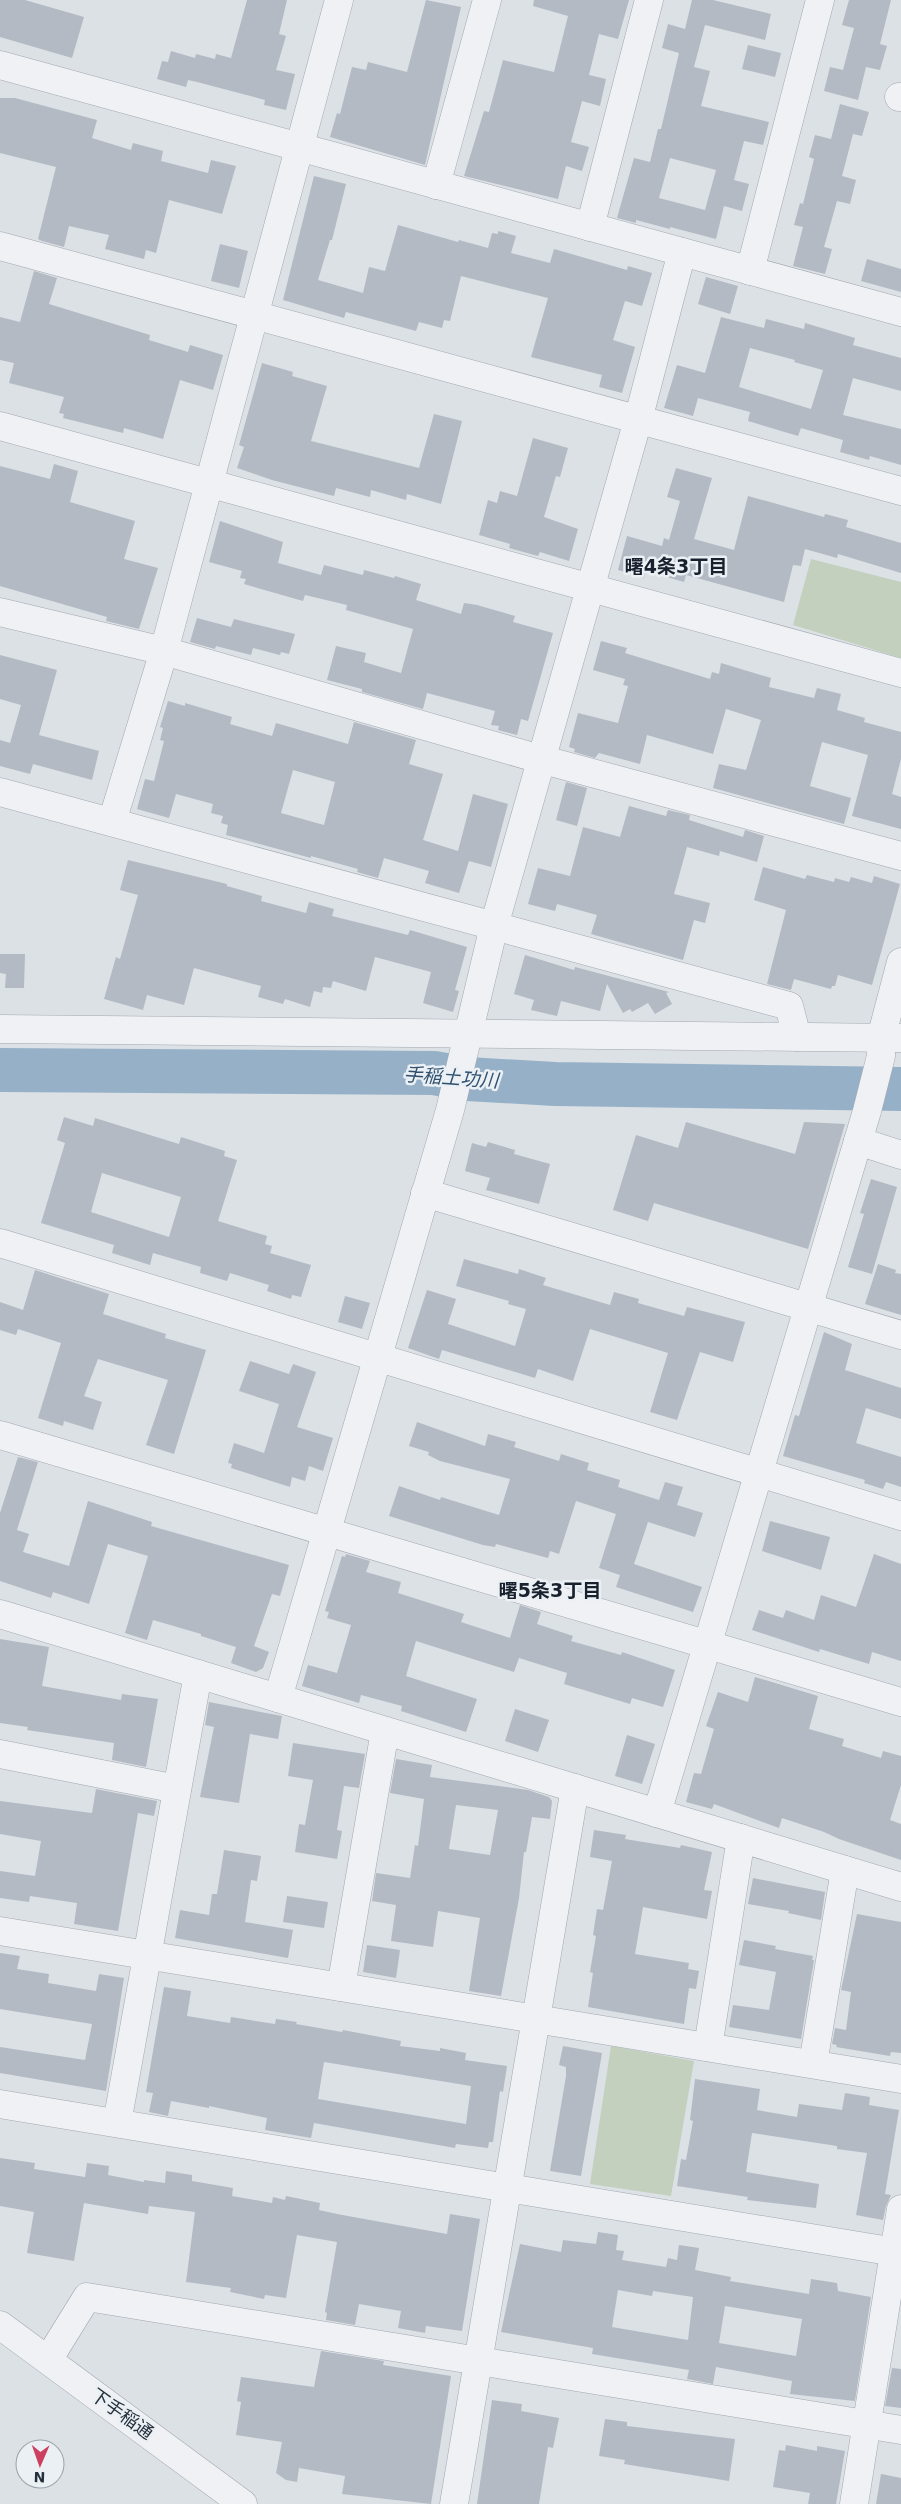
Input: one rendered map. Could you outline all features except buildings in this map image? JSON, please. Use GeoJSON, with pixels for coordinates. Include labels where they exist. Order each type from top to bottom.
{"type":"FeatureCollection","features":[{"type":"Feature","properties":{"kind":"street"},"geometry":{"type":"LineString","coordinates":[[112,822],[164,652],[339,0]]}},
{"type":"Feature","properties":{"kind":"street"},"geometry":{"type":"LineString","coordinates":[[436,185],[487,0]]}},
{"type":"Feature","properties":{"kind":"street"},"geometry":{"type":"LineString","coordinates":[[590,227],[649,0]]}},
{"type":"Feature","properties":{"kind":"street"},"geometry":{"type":"LineString","coordinates":[[750,271],[820,0]]}},
{"type":"Feature","properties":{"kind":"street"},"geometry":{"type":"LineString","coordinates":[[0,65],[901,312]]}},
{"type":"Feature","properties":{"kind":"street"},"geometry":{"type":"LineString","coordinates":[[0,246],[901,491]]}},
{"type":"Feature","properties":{"kind":"street"},"geometry":{"type":"LineString","coordinates":[[278,1698],[325,1531],[450,1110],[494,926],[638,420],[682,252]]}},
{"type":"Feature","properties":{"kind":"street"},"geometry":{"type":"LineString","coordinates":[[0,426],[901,673]]}},
{"type":"Feature","properties":{"kind":"street"},"geometry":{"type":"LineString","coordinates":[[0,612],[164,652],[540,759],[901,856]]}},
{"type":"Feature","properties":{"kind":"street"},"geometry":{"type":"LineString","coordinates":[[0,792],[789,1006],[797,1037]]}},
{"type":"Feature","properties":{"kind":"street"},"geometry":{"type":"LineString","coordinates":[[656,1812],[888,1044],[901,962]]}},
{"type":"Feature","properties":{"kind":"street"},"geometry":{"type":"LineString","coordinates":[[0,1029],[467,1044],[797,1037],[888,1044]]}},
{"type":"Feature","properties":{"kind":"street"},"geometry":{"type":"LineString","coordinates":[[858,1141],[901,1155]]}},
{"type":"Feature","properties":{"kind":"street"},"geometry":{"type":"LineString","coordinates":[[425,1193],[901,1335]]}},
{"type":"Feature","properties":{"kind":"street"},"geometry":{"type":"LineString","coordinates":[[0,1243],[901,1516]]}},
{"type":"Feature","properties":{"kind":"street"},"geometry":{"type":"LineString","coordinates":[[0,1435],[901,1702]]}},
{"type":"Feature","properties":{"kind":"street"},"geometry":{"type":"LineString","coordinates":[[0,1614],[901,1887]]}},
{"type":"Feature","properties":{"kind":"street"},"geometry":{"type":"LineString","coordinates":[[117,2123],[198,1674]]}},
{"type":"Feature","properties":{"kind":"street"},"geometry":{"type":"LineString","coordinates":[[341,1986],[384,1730]]}},
{"type":"Feature","properties":{"kind":"street"},"geometry":{"type":"LineString","coordinates":[[0,1754],[177,1789]]}},
{"type":"Feature","properties":{"kind":"street"},"geometry":{"type":"LineString","coordinates":[[454,2504],[575,1788]]}},
{"type":"Feature","properties":{"kind":"street"},"geometry":{"type":"LineString","coordinates":[[708,2047],[741,1838]]}},
{"type":"Feature","properties":{"kind":"street"},"geometry":{"type":"LineString","coordinates":[[813,2064],[845,1870]]}},
{"type":"Feature","properties":{"kind":"street"},"geometry":{"type":"LineString","coordinates":[[0,1931],[901,2079]]}},
{"type":"Feature","properties":{"kind":"street"},"geometry":{"type":"LineString","coordinates":[[0,2104],[898,2252]]}},
{"type":"Feature","properties":{"kind":"street"},"geometry":{"type":"LineString","coordinates":[[854,2504],[898,2252],[901,2209]]}},
{"type":"Feature","properties":{"kind":"street"},"geometry":{"type":"LineString","coordinates":[[48,2360],[87,2297],[901,2430]]}},
{"type":"Feature","properties":{"kind":"street","name":"下手稲通"},"geometry":{"type":"LineString","coordinates":[[0,2325],[244,2504]]}},
{"type":"Feature","properties":{"kind":"green space"},"geometry":{"type":"Polygon","coordinates":[[[811,559],[901,582],[901,658],[793,625],[811,559]]]}},
{"type":"Feature","properties":{"kind":"green space"},"geometry":{"type":"Polygon","coordinates":[[[611,2046],[694,2061],[671,2196],[590,2184],[611,2046]]]}},
{"type":"Feature","properties":{"kind":"waterway","name":"手稲土功川"},"geometry":{"type":"LineString","coordinates":[[0,1070],[434,1073],[467,1079],[555,1084],[901,1089]]}},
{"type":"Feature","properties":{"kind":"district","name":"曙4条3丁目"},"geometry":{"type":"Point","coordinates":[676,566]}},
{"type":"Feature","properties":{"kind":"district","name":"曙5条3丁目"},"geometry":{"type":"Point","coordinates":[550,1590]}}]}
